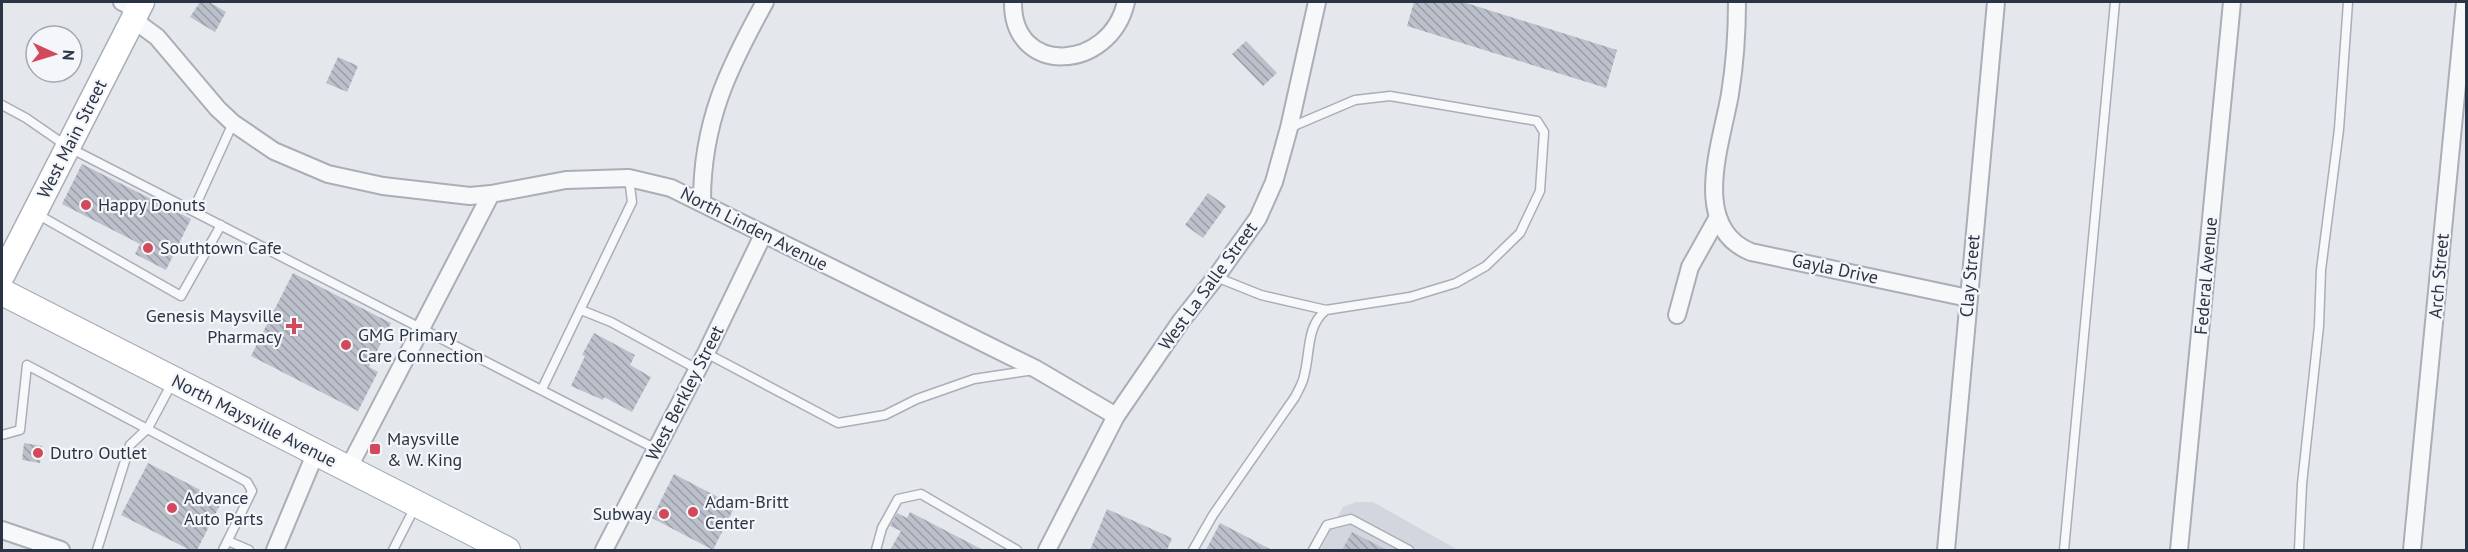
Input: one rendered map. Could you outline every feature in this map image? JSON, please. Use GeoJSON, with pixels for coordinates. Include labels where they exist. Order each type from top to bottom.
{"type":"FeatureCollection","features":[{"type":"Feature","properties":{"kind":"main road","name":"North Maysville Avenue"},"geometry":{"type":"LineString","coordinates":[[2,292],[504,550]]}},
{"type":"Feature","properties":{"kind":"street"},"geometry":{"type":"LineString","coordinates":[[702,201],[702,168],[711,117],[734,59],[765,2]]}},
{"type":"Feature","properties":{"kind":"street"},"geometry":{"type":"LineString","coordinates":[[1013,2],[1018,31],[1030,46],[1049,55],[1058,56],[1088,52],[1101,44],[1112,32],[1125,2]]}},
{"type":"Feature","properties":{"kind":"street","name":"West La Salle Street"},"geometry":{"type":"LineString","coordinates":[[1047,550],[1116,416],[1181,321],[1258,218],[1274,182],[1289,128],[1317,2]]}},
{"type":"Feature","properties":{"kind":"street","name":"Gayla Drive"},"geometry":{"type":"LineString","coordinates":[[1737,2],[1735,56],[1714,176],[1713,198],[1718,217],[1728,236],[1738,246],[1751,252],[1968,298]]}},
{"type":"Feature","properties":{"kind":"street","name":"Clay Street"},"geometry":{"type":"LineString","coordinates":[[1946,550],[1996,2]]}},
{"type":"Feature","properties":{"kind":"street","name":"Federal Avenue"},"geometry":{"type":"LineString","coordinates":[[2179,550],[2232,2]]}},
{"type":"Feature","properties":{"kind":"street","name":"Arch Street"},"geometry":{"type":"LineString","coordinates":[[2412,550],[2465,2]]}},
{"type":"Feature","properties":{"kind":"street","name":"North Linden Avenue"},"geometry":{"type":"LineString","coordinates":[[133,6],[142,26],[157,37],[218,109],[233,123],[274,151],[328,174],[408,190],[470,196],[566,180],[629,178],[671,188],[702,201],[764,235],[1036,369],[1116,416]]}},
{"type":"Feature","properties":{"kind":"street","name":"West Main Street"},"geometry":{"type":"LineString","coordinates":[[2,276],[68,147],[133,6]]}},
{"type":"Feature","properties":{"kind":"street"},"geometry":{"type":"LineString","coordinates":[[348,469],[491,194]]}},
{"type":"Feature","properties":{"kind":"street"},"geometry":{"type":"LineString","coordinates":[[1677,315],[1690,267],[1718,217]]}},
{"type":"Feature","properties":{"kind":"street","name":"West Berkley Street"},"geometry":{"type":"LineString","coordinates":[[604,550],[764,235]]}},
{"type":"Feature","properties":{"kind":"street"},"geometry":{"type":"LineString","coordinates":[[275,550],[316,452]]}},
{"type":"Feature","properties":{"kind":"street"},"geometry":{"type":"LineString","coordinates":[[2,531],[61,550]]}},
{"type":"Feature","properties":{"kind":"lane"},"geometry":{"type":"LineString","coordinates":[[2064,550],[2115,2]]}},
{"type":"Feature","properties":{"kind":"lane"},"geometry":{"type":"LineString","coordinates":[[2299,550],[2302,484],[2319,326],[2321,270],[2339,129],[2348,2]]}},
{"type":"Feature","properties":{"kind":"lane"},"geometry":{"type":"LineString","coordinates":[[1216,277],[1261,295],[1326,310],[1410,297],[1456,283],[1486,266],[1520,233],[1540,191],[1544,132],[1537,121],[1390,96],[1355,100],[1289,128]]}},
{"type":"Feature","properties":{"kind":"lane"},"geometry":{"type":"LineString","coordinates":[[2,105],[26,118],[68,147],[656,449]]}},
{"type":"Feature","properties":{"kind":"lane"},"geometry":{"type":"LineString","coordinates":[[193,211],[233,123]]}},
{"type":"Feature","properties":{"kind":"lane"},"geometry":{"type":"LineString","coordinates":[[542,389],[632,202],[629,178]]}},
{"type":"Feature","properties":{"kind":"lane"},"geometry":{"type":"LineString","coordinates":[[34,212],[181,296],[221,225]]}},
{"type":"Feature","properties":{"kind":"lane"},"geometry":{"type":"LineString","coordinates":[[581,310],[611,322],[697,369]]}},
{"type":"Feature","properties":{"kind":"lane"},"geometry":{"type":"LineString","coordinates":[[1193,550],[1213,514],[1295,397],[1303,380],[1311,331],[1317,317],[1326,310]]}},
{"type":"Feature","properties":{"kind":"lane"},"geometry":{"type":"LineString","coordinates":[[706,353],[838,423],[885,415],[917,399],[974,379],[1036,369]]}},
{"type":"Feature","properties":{"kind":"lane"},"geometry":{"type":"LineString","coordinates":[[2,435],[20,430],[27,365],[247,482],[252,490],[223,550]]}},
{"type":"Feature","properties":{"kind":"lane"},"geometry":{"type":"LineString","coordinates":[[97,550],[130,445],[148,428],[174,380]]}},
{"type":"Feature","properties":{"kind":"lane"},"geometry":{"type":"LineString","coordinates":[[876,550],[882,528],[898,499],[921,494],[1017,550]]}},
{"type":"Feature","properties":{"kind":"lane"},"geometry":{"type":"LineString","coordinates":[[393,550],[417,504]]}},
{"type":"Feature","properties":{"kind":"lane"},"geometry":{"type":"LineString","coordinates":[[1313,550],[1327,525],[1351,519],[1409,550]]}},
{"type":"Feature","properties":{"kind":"lane"},"geometry":{"type":"LineString","coordinates":[[228,541],[249,550]]}},
{"type":"Feature","properties":{"kind":"shaded area"},"geometry":{"type":"Polygon","coordinates":[[[1356,502],[1373,502],[1458,550],[1320,550],[1343,507],[1356,502]]]}},
{"type":"Feature","properties":{"kind":"building"},"geometry":{"type":"Polygon","coordinates":[[[200,2],[209,2],[226,12],[215,32],[190,17],[200,2]]]}},
{"type":"Feature","properties":{"kind":"building"},"geometry":{"type":"Polygon","coordinates":[[[1414,2],[1463,2],[1617,50],[1606,88],[1407,26],[1414,2]]]}},
{"type":"Feature","properties":{"kind":"building"},"geometry":{"type":"Polygon","coordinates":[[[1246,41],[1277,73],[1263,86],[1232,54],[1246,41]]]}},
{"type":"Feature","properties":{"kind":"building"},"geometry":{"type":"Polygon","coordinates":[[[338,57],[358,66],[347,92],[326,83],[338,57]]]}},
{"type":"Feature","properties":{"kind":"building"},"geometry":{"type":"Polygon","coordinates":[[[82,164],[191,219],[166,270],[135,254],[140,244],[62,204],[82,164]]]}},
{"type":"Feature","properties":{"kind":"building"},"geometry":{"type":"Polygon","coordinates":[[[1208,193],[1226,206],[1203,238],[1185,225],[1208,193]]]}},
{"type":"Feature","properties":{"kind":"building"},"geometry":{"type":"Polygon","coordinates":[[[293,273],[391,323],[369,367],[378,372],[358,411],[251,356],[293,273]]]}},
{"type":"Feature","properties":{"kind":"building"},"geometry":{"type":"Polygon","coordinates":[[[594,333],[635,355],[630,365],[651,377],[632,412],[604,397],[603,400],[571,386],[585,356],[582,355],[594,333]]]}},
{"type":"Feature","properties":{"kind":"building"},"geometry":{"type":"Polygon","coordinates":[[[24,443],[42,446],[40,463],[22,460],[24,443]]]}},
{"type":"Feature","properties":{"kind":"building","name":"Advance Auto Parts"},"geometry":{"type":"Polygon","coordinates":[[[148,463],[222,501],[197,550],[190,550],[121,515],[148,463]]]}},
{"type":"Feature","properties":{"kind":"building","name":"Adam-Britt Center"},"geometry":{"type":"Polygon","coordinates":[[[674,474],[735,506],[713,550],[652,518],[674,474]]]}},
{"type":"Feature","properties":{"kind":"building"},"geometry":{"type":"Polygon","coordinates":[[[1107,509],[1172,538],[1167,550],[1090,550],[1107,509]]]}},
{"type":"Feature","properties":{"kind":"building"},"geometry":{"type":"Polygon","coordinates":[[[910,512],[983,550],[890,550],[901,531],[890,526],[897,513],[907,518],[910,512]]]}},
{"type":"Feature","properties":{"kind":"building"},"geometry":{"type":"Polygon","coordinates":[[[1220,523],[1272,550],[1206,550],[1220,523]]]}},
{"type":"Feature","properties":{"kind":"building"},"geometry":{"type":"Polygon","coordinates":[[[1352,532],[1387,550],[1342,550],[1352,532]]]}},
{"type":"Feature","properties":{"kind":"place","name":"Happy Donuts"},"geometry":{"type":"Point","coordinates":[86,205]}},
{"type":"Feature","properties":{"kind":"place","name":"Southtown Cafe"},"geometry":{"type":"Point","coordinates":[148,248]}},
{"type":"Feature","properties":{"kind":"place","name":"Genesis Maysville Pharmacy"},"geometry":{"type":"Point","coordinates":[294,326]}},
{"type":"Feature","properties":{"kind":"place","name":"GMG Primary Care Connection"},"geometry":{"type":"Point","coordinates":[346,345]}},
{"type":"Feature","properties":{"kind":"place","name":"Maysville & W. King"},"geometry":{"type":"Point","coordinates":[375,449]}},
{"type":"Feature","properties":{"kind":"place","name":"Dutro Outlet"},"geometry":{"type":"Point","coordinates":[38,453]}},
{"type":"Feature","properties":{"kind":"place","name":"Advance Auto Parts"},"geometry":{"type":"Point","coordinates":[172,508]}},
{"type":"Feature","properties":{"kind":"place","name":"Adam-Britt Center"},"geometry":{"type":"Point","coordinates":[693,512]}},
{"type":"Feature","properties":{"kind":"place","name":"Subway"},"geometry":{"type":"Point","coordinates":[664,514]}}]}
